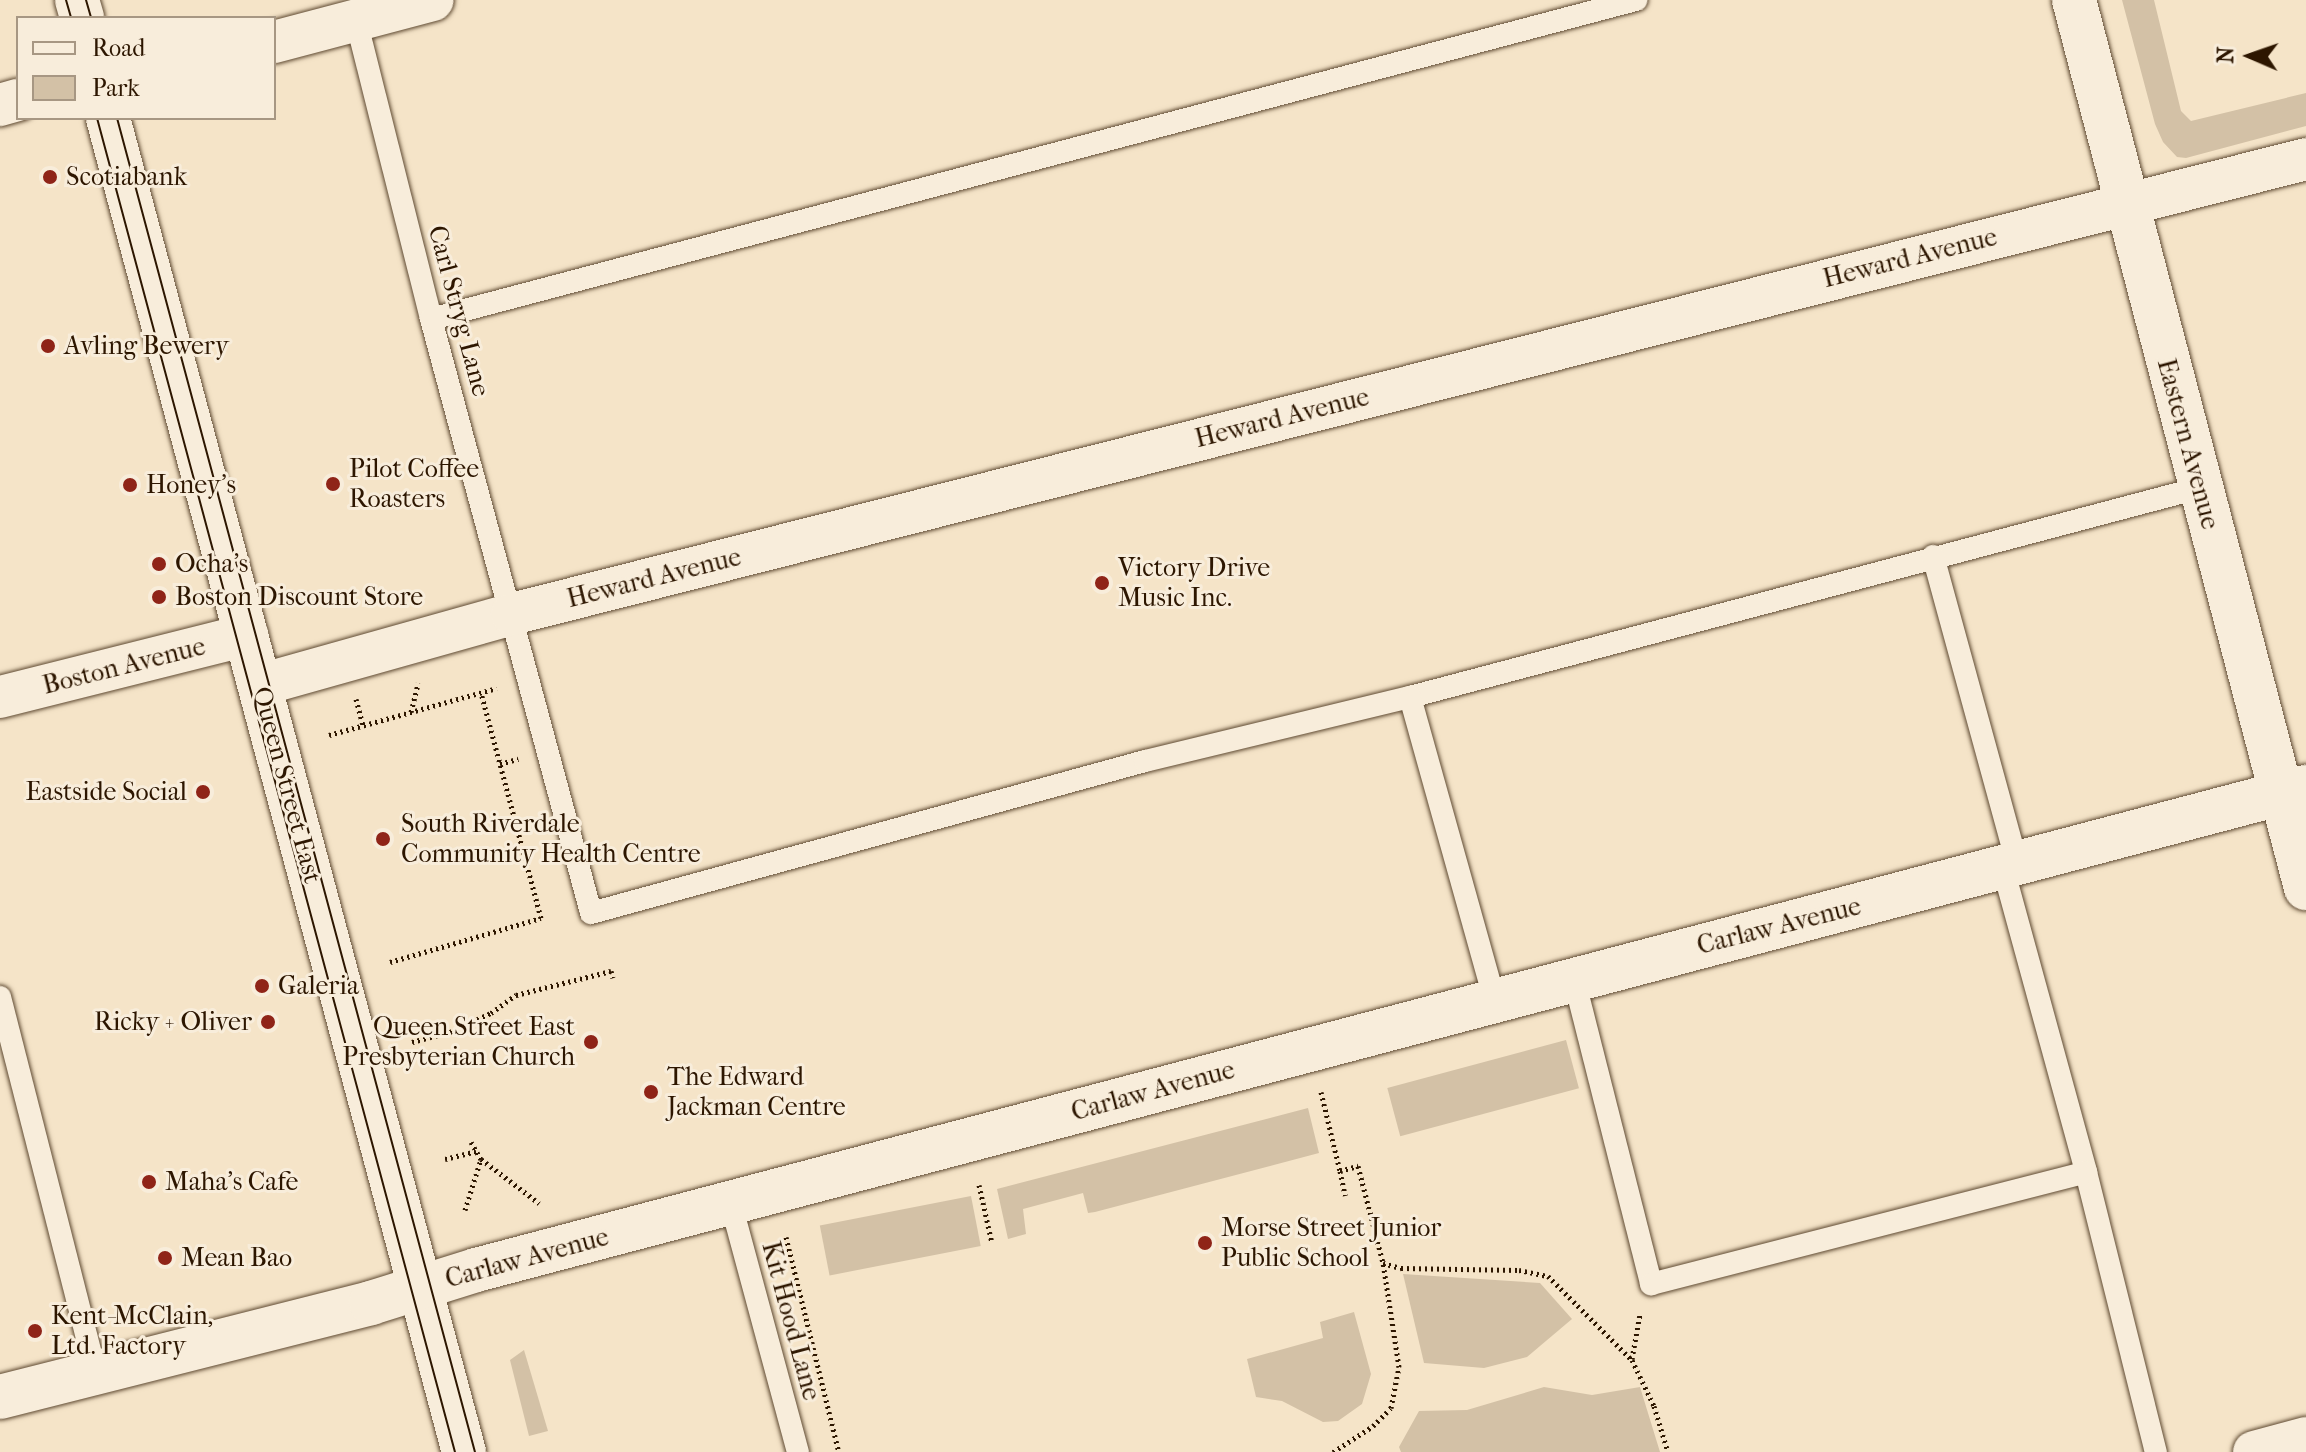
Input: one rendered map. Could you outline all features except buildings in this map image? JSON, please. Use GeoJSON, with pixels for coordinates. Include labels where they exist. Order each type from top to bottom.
{"type":"FeatureCollection","features":[{"type":"Feature","properties":{"kind":"main road","name":"Eastern Avenue"},"geometry":{"type":"LineString","coordinates":[[2074,0],[2199,488],[2293,791],[2306,888]]}},
{"type":"Feature","properties":{"kind":"main road","name":"Queen Street East"},"geometry":{"type":"LineString","coordinates":[[109,120],[464,1452]]}},
{"type":"Feature","properties":{"kind":"main road","name":"Carlaw Avenue"},"geometry":{"type":"LineString","coordinates":[[0,1397],[2293,791]]}},
{"type":"Feature","properties":{"kind":"street"},"geometry":{"type":"LineString","coordinates":[[276,41],[433,0]]}},
{"type":"Feature","properties":{"kind":"street","name":"Heward Avenue"},"geometry":{"type":"LineString","coordinates":[[260,685],[512,614],[2125,202],[2306,159]]}},
{"type":"Feature","properties":{"kind":"street","name":"Boston Avenue"},"geometry":{"type":"LineString","coordinates":[[0,697],[247,635]]}},
{"type":"Feature","properties":{"kind":"street"},"geometry":{"type":"LineString","coordinates":[[2254,1452],[2306,1438]]}},
{"type":"Feature","properties":{"kind":"lane"},"geometry":{"type":"LineString","coordinates":[[431,319],[1636,0]]}},
{"type":"Feature","properties":{"kind":"lane","name":"Carl Stryg Lane"},"geometry":{"type":"LineString","coordinates":[[356,20],[431,319],[591,913],[1145,761],[1410,697]]}},
{"type":"Feature","properties":{"kind":"lane"},"geometry":{"type":"LineString","coordinates":[[1495,1001],[1410,697],[2199,488]]}},
{"type":"Feature","properties":{"kind":"lane"},"geometry":{"type":"LineString","coordinates":[[1933,556],[2156,1452]]}},
{"type":"Feature","properties":{"kind":"lane"},"geometry":{"type":"LineString","coordinates":[[1574,979],[1651,1284],[2086,1172]]}},
{"type":"Feature","properties":{"kind":"lane"},"geometry":{"type":"LineString","coordinates":[[0,997],[96,1373]]}},
{"type":"Feature","properties":{"kind":"lane","name":"Kit Hood Lane"},"geometry":{"type":"LineString","coordinates":[[731,1204],[798,1452]]}},
{"type":"Feature","properties":{"kind":"path"},"geometry":{"type":"LineString","coordinates":[[411,712],[418,674]]}},
{"type":"Feature","properties":{"kind":"path"},"geometry":{"type":"LineString","coordinates":[[329,735],[529,680]]}},
{"type":"Feature","properties":{"kind":"path"},"geometry":{"type":"LineString","coordinates":[[354,691],[363,726]]}},
{"type":"Feature","properties":{"kind":"path"},"geometry":{"type":"LineString","coordinates":[[390,962],[541,918],[481,693]]}},
{"type":"Feature","properties":{"kind":"path"},"geometry":{"type":"LineString","coordinates":[[412,1042],[450,1032],[491,1013],[516,995],[611,971],[613,978]]}},
{"type":"Feature","properties":{"kind":"path"},"geometry":{"type":"LineString","coordinates":[[1321,1092],[1345,1195]]}},
{"type":"Feature","properties":{"kind":"path"},"geometry":{"type":"LineString","coordinates":[[471,1142],[481,1159],[539,1203]]}},
{"type":"Feature","properties":{"kind":"path"},"geometry":{"type":"LineString","coordinates":[[445,1159],[476,1151]]}},
{"type":"Feature","properties":{"kind":"path"},"geometry":{"type":"LineString","coordinates":[[465,1210],[481,1159]]}},
{"type":"Feature","properties":{"kind":"path"},"geometry":{"type":"LineString","coordinates":[[1333,1452],[1373,1426],[1391,1408],[1399,1367],[1383,1263],[1358,1166],[1340,1171]]}},
{"type":"Feature","properties":{"kind":"path"},"geometry":{"type":"LineString","coordinates":[[979,1185],[992,1243]]}},
{"type":"Feature","properties":{"kind":"path"},"geometry":{"type":"LineString","coordinates":[[786,1237],[839,1452]]}},
{"type":"Feature","properties":{"kind":"path"},"geometry":{"type":"LineString","coordinates":[[1383,1263],[1401,1268],[1506,1270],[1548,1276],[1632,1360],[1654,1406],[1668,1452]]}},
{"type":"Feature","properties":{"kind":"path"},"geometry":{"type":"LineString","coordinates":[[1632,1360],[1641,1309],[1651,1284]]}},
{"type":"Feature","properties":{"kind":"green space"},"geometry":{"type":"Polygon","coordinates":[[[2122,0],[2154,0],[2181,111],[2191,121],[2306,93],[2306,126],[2186,158],[2177,157],[2163,142],[2155,124],[2122,0]]]}},
{"type":"Feature","properties":{"kind":"green space"},"geometry":{"type":"Polygon","coordinates":[[[1566,1040],[1579,1088],[1400,1136],[1387,1088],[1566,1040]]]}},
{"type":"Feature","properties":{"kind":"green space"},"geometry":{"type":"Polygon","coordinates":[[[1308,1108],[1319,1153],[1095,1212],[1088,1213],[1083,1193],[1023,1209],[1026,1234],[1008,1239],[997,1189],[1308,1108]]]}},
{"type":"Feature","properties":{"kind":"green space"},"geometry":{"type":"Polygon","coordinates":[[[971,1196],[981,1246],[830,1275],[820,1225],[971,1196]]]}},
{"type":"Feature","properties":{"kind":"green space"},"geometry":{"type":"Polygon","coordinates":[[[1403,1274],[1540,1283],[1572,1319],[1527,1357],[1484,1368],[1424,1363],[1403,1274]]]}},
{"type":"Feature","properties":{"kind":"green space"},"geometry":{"type":"Polygon","coordinates":[[[1354,1312],[1371,1374],[1362,1404],[1338,1421],[1323,1422],[1282,1401],[1256,1397],[1247,1359],[1323,1338],[1320,1322],[1354,1312]]]}},
{"type":"Feature","properties":{"kind":"green space"},"geometry":{"type":"Polygon","coordinates":[[[524,1350],[548,1431],[529,1436],[510,1360],[524,1350]]]}},
{"type":"Feature","properties":{"kind":"green space"},"geometry":{"type":"Polygon","coordinates":[[[1544,1387],[1592,1395],[1640,1387],[1660,1452],[1401,1452],[1399,1447],[1419,1411],[1467,1410],[1544,1387]]]}},
{"type":"Feature","properties":{"kind":"tram line"},"geometry":{"type":"LineString","coordinates":[[66,0],[70,16]]}},
{"type":"Feature","properties":{"kind":"tram line"},"geometry":{"type":"LineString","coordinates":[[86,0],[90,16]]}},
{"type":"Feature","properties":{"kind":"tram line"},"geometry":{"type":"LineString","coordinates":[[98,120],[455,1452]]}},
{"type":"Feature","properties":{"kind":"tram line"},"geometry":{"type":"LineString","coordinates":[[118,120],[475,1452]]}},
{"type":"Feature","properties":{"kind":"place","name":"Scotiabank"},"geometry":{"type":"Point","coordinates":[50,177]}},
{"type":"Feature","properties":{"kind":"place","name":"Avling Bewery"},"geometry":{"type":"Point","coordinates":[48,346]}},
{"type":"Feature","properties":{"kind":"place","name":"Pilot Coffee Roasters"},"geometry":{"type":"Point","coordinates":[333,484]}},
{"type":"Feature","properties":{"kind":"place","name":"Honey's"},"geometry":{"type":"Point","coordinates":[130,485]}},
{"type":"Feature","properties":{"kind":"place","name":"Ocha's"},"geometry":{"type":"Point","coordinates":[159,564]}},
{"type":"Feature","properties":{"kind":"place","name":"Victory Drive Music Inc."},"geometry":{"type":"Point","coordinates":[1102,583]}},
{"type":"Feature","properties":{"kind":"place","name":"Boston Discount Store"},"geometry":{"type":"Point","coordinates":[159,597]}},
{"type":"Feature","properties":{"kind":"place","name":"Eastside Social"},"geometry":{"type":"Point","coordinates":[203,792]}},
{"type":"Feature","properties":{"kind":"place","name":"South Riverdale Community Health Centre"},"geometry":{"type":"Point","coordinates":[383,839]}},
{"type":"Feature","properties":{"kind":"place","name":"Galeria"},"geometry":{"type":"Point","coordinates":[262,986]}},
{"type":"Feature","properties":{"kind":"place","name":"Ricky + Oliver"},"geometry":{"type":"Point","coordinates":[268,1022]}},
{"type":"Feature","properties":{"kind":"place","name":"Queen Street East Presbyterian Church"},"geometry":{"type":"Point","coordinates":[591,1042]}},
{"type":"Feature","properties":{"kind":"place","name":"The Edward Jackman Centre"},"geometry":{"type":"Point","coordinates":[651,1092]}},
{"type":"Feature","properties":{"kind":"place","name":"Maha’s Cafe"},"geometry":{"type":"Point","coordinates":[149,1182]}},
{"type":"Feature","properties":{"kind":"place","name":"Morse Street Junior Public School"},"geometry":{"type":"Point","coordinates":[1205,1243]}},
{"type":"Feature","properties":{"kind":"place","name":"Mean Bao"},"geometry":{"type":"Point","coordinates":[165,1258]}},
{"type":"Feature","properties":{"kind":"place","name":"Kent-McClain, Ltd. Factory"},"geometry":{"type":"Point","coordinates":[35,1331]}}]}
